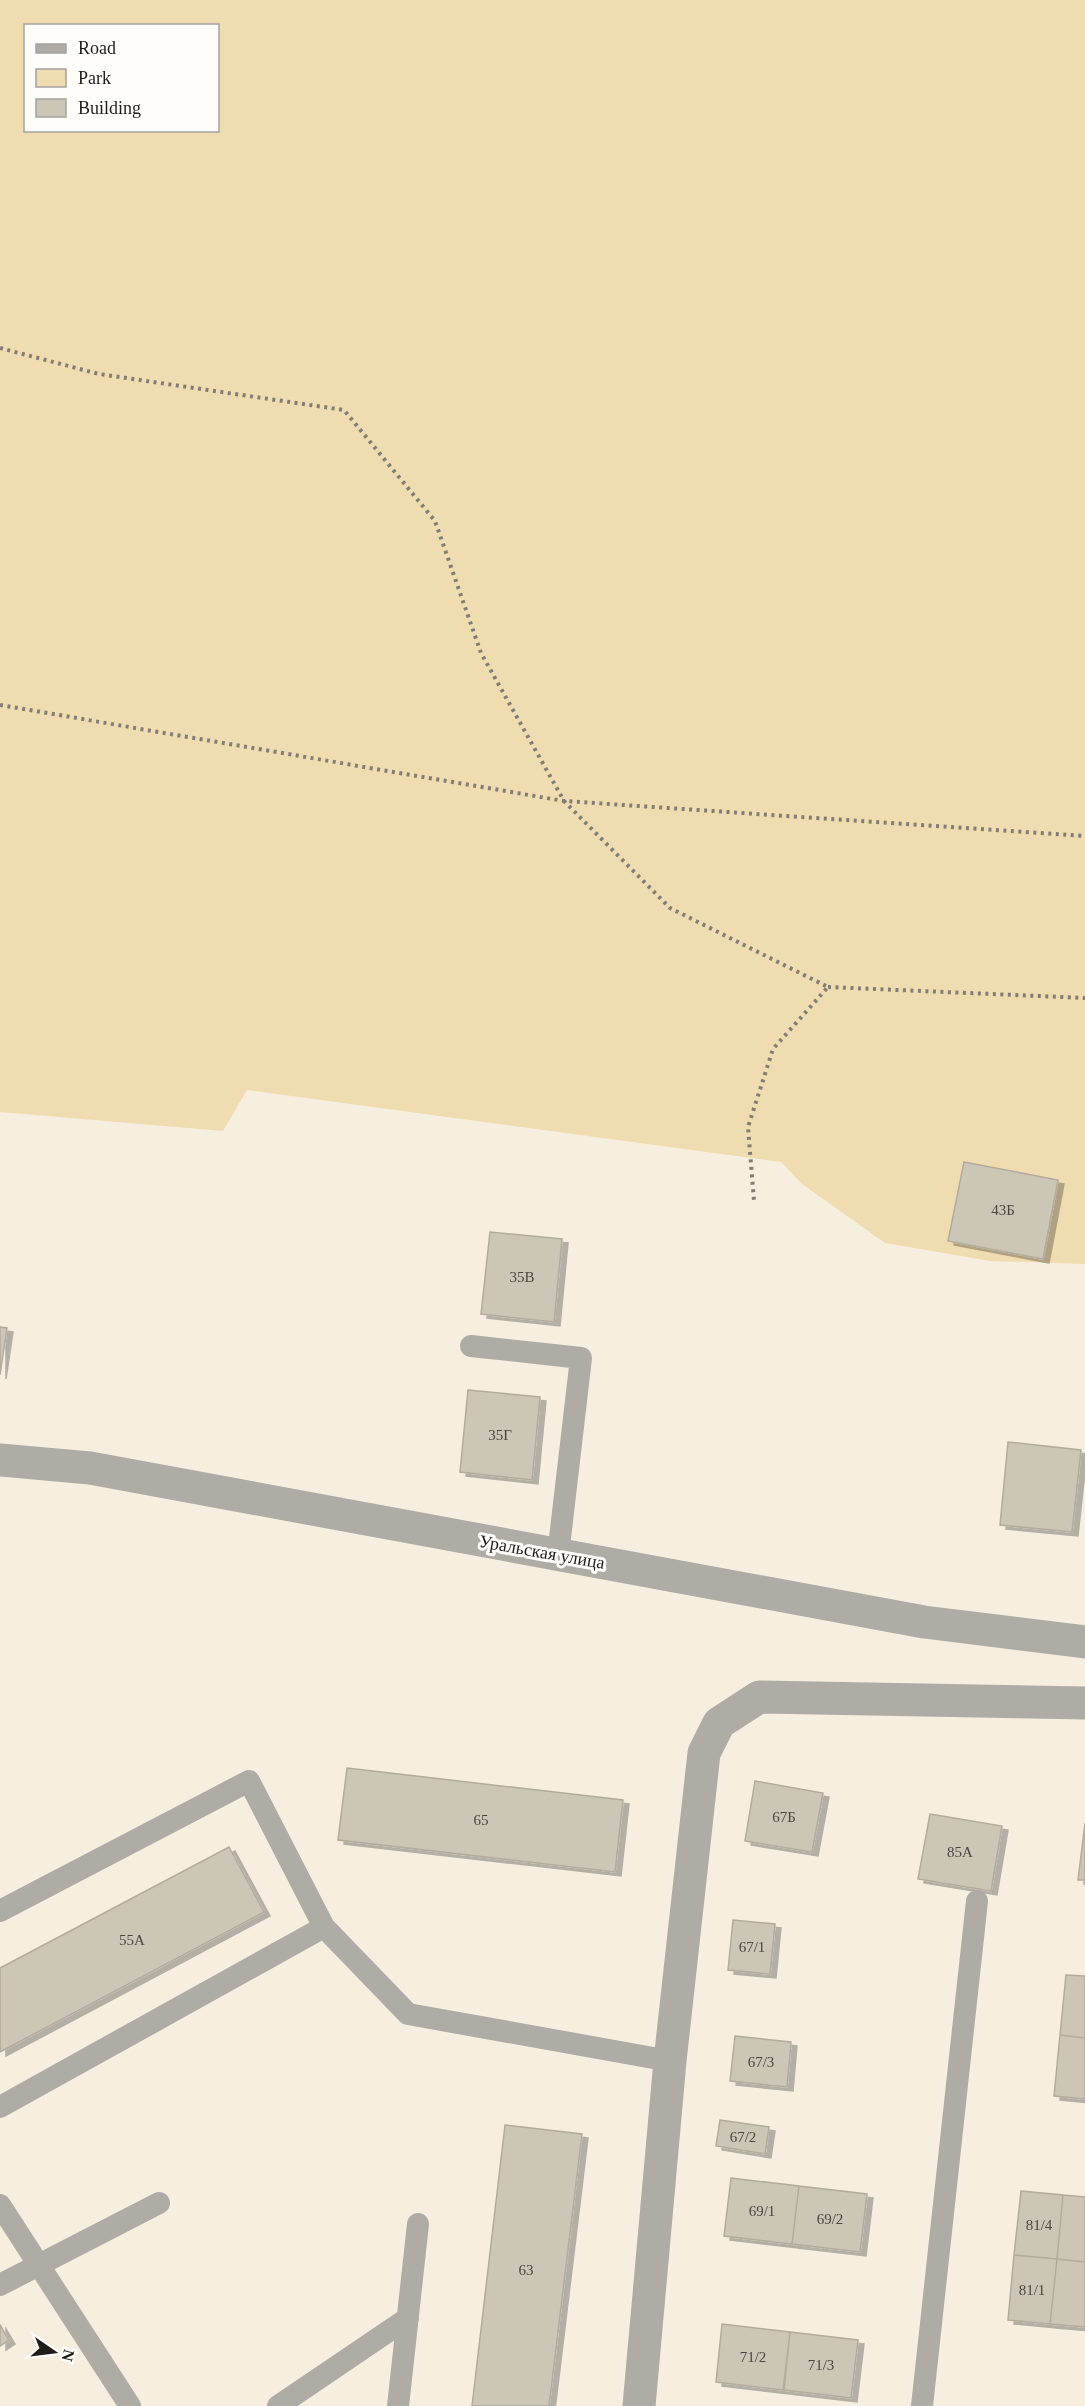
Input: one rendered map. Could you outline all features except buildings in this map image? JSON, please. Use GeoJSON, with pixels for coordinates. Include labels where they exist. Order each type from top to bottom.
{"type":"FeatureCollection","features":[{"type":"Feature","properties":{"kind":"street","name":"Уральская улица"},"geometry":{"type":"LineString","coordinates":[[0,1460],[90,1468],[924,1622],[1085,1642]]}},
{"type":"Feature","properties":{"kind":"street"},"geometry":{"type":"LineString","coordinates":[[639,2406],[670,2061],[704,1753],[719,1723],[759,1696],[1085,1703]]}},
{"type":"Feature","properties":{"kind":"lane"},"geometry":{"type":"LineString","coordinates":[[471,1346],[581,1358],[558,1555]]}},
{"type":"Feature","properties":{"kind":"lane"},"geometry":{"type":"LineString","coordinates":[[0,1911],[249,1781],[324,1927],[408,2014],[670,2061]]}},
{"type":"Feature","properties":{"kind":"lane"},"geometry":{"type":"LineString","coordinates":[[922,2406],[977,1901]]}},
{"type":"Feature","properties":{"kind":"lane"},"geometry":{"type":"LineString","coordinates":[[0,2107],[324,1927]]}},
{"type":"Feature","properties":{"kind":"lane"},"geometry":{"type":"LineString","coordinates":[[0,2285],[159,2203]]}},
{"type":"Feature","properties":{"kind":"lane"},"geometry":{"type":"LineString","coordinates":[[0,2205],[130,2406]]}},
{"type":"Feature","properties":{"kind":"lane"},"geometry":{"type":"LineString","coordinates":[[398,2406],[418,2224]]}},
{"type":"Feature","properties":{"kind":"lane"},"geometry":{"type":"LineString","coordinates":[[278,2406],[408,2318]]}},
{"type":"Feature","properties":{"kind":"path"},"geometry":{"type":"LineString","coordinates":[[0,348],[99,374],[344,410],[435,521],[481,653],[564,801],[670,908],[828,987],[1085,998]]}},
{"type":"Feature","properties":{"kind":"path"},"geometry":{"type":"LineString","coordinates":[[0,705],[564,801],[1085,836]]}},
{"type":"Feature","properties":{"kind":"path"},"geometry":{"type":"LineString","coordinates":[[754,1201],[748,1128],[773,1049],[828,987]]}},
{"type":"Feature","properties":{"kind":"green space"},"geometry":{"type":"Polygon","coordinates":[[[0,0],[1085,0],[1085,1264],[990,1261],[885,1243],[802,1184],[781,1162],[247,1090],[223,1131],[0,1112],[0,0]]]}}]}
